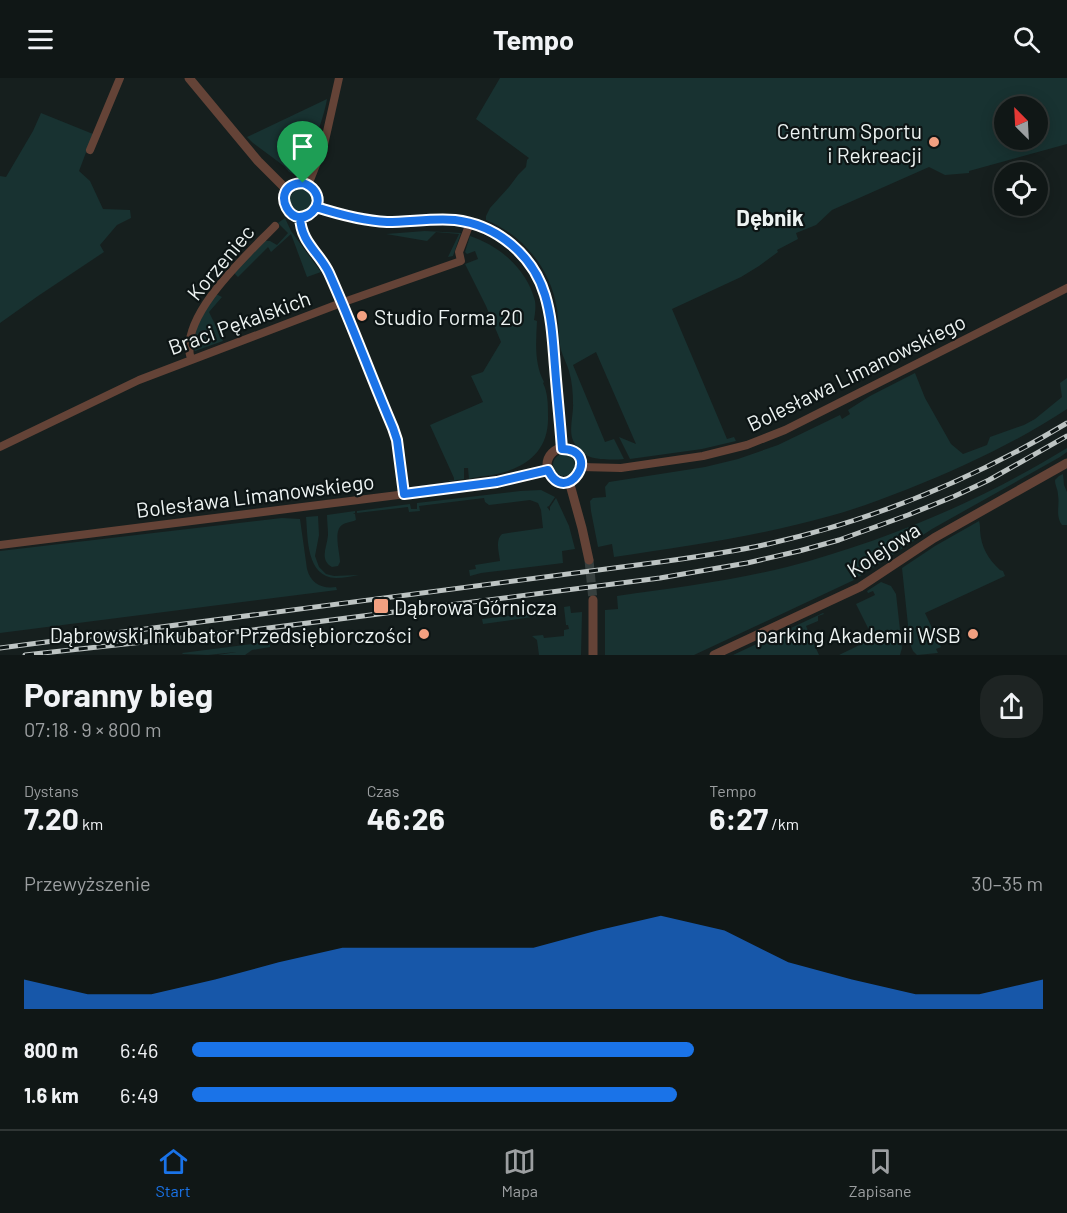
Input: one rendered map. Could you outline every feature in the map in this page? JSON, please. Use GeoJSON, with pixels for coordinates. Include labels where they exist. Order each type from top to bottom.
{"type":"FeatureCollection","features":[{"type":"Feature","properties":{"kind":"street"},"geometry":{"type":"LineString","coordinates":[[90,150],[120,78]]}},
{"type":"Feature","properties":{"kind":"street"},"geometry":{"type":"LineString","coordinates":[[189,78],[258,161],[287,190]]}},
{"type":"Feature","properties":{"kind":"street"},"geometry":{"type":"LineString","coordinates":[[308,185],[324,146],[339,78]]}},
{"type":"Feature","properties":{"kind":"street"},"geometry":{"type":"LineString","coordinates":[[296,184],[308,185],[316,193],[318,199],[316,207],[310,213],[300,217],[293,215],[286,208],[284,200],[287,190],[296,184]]}},
{"type":"Feature","properties":{"kind":"street"},"geometry":{"type":"LineString","coordinates":[[316,207],[381,221],[456,220],[488,230],[512,245],[528,262],[542,285],[548,305],[562,449]]}},
{"type":"Feature","properties":{"kind":"street"},"geometry":{"type":"LineString","coordinates":[[300,217],[305,239],[327,270],[395,434],[404,494]]}},
{"type":"Feature","properties":{"kind":"street","name":"Braci Pękalskich"},"geometry":{"type":"LineString","coordinates":[[0,447],[116,390],[191,359],[461,261],[459,252],[470,223]]}},
{"type":"Feature","properties":{"kind":"street","name":"Korzeniec"},"geometry":{"type":"LineString","coordinates":[[191,359],[189,345],[202,308],[230,273],[275,225]]}},
{"type":"Feature","properties":{"kind":"street","name":"Bolesława Limanowskiego"},"geometry":{"type":"LineString","coordinates":[[581,467],[621,468],[698,457],[762,440],[1067,288]]}},
{"type":"Feature","properties":{"kind":"street"},"geometry":{"type":"LineString","coordinates":[[569,449],[576,453],[581,467],[577,476],[569,481],[560,482],[548,470],[548,464],[550,456],[556,450],[569,449]]}},
{"type":"Feature","properties":{"kind":"street","name":"Kolejowa"},"geometry":{"type":"LineString","coordinates":[[714,655],[860,587],[934,538],[1067,463]]}},
{"type":"Feature","properties":{"kind":"street","name":"Bolesława Limanowskiego"},"geometry":{"type":"LineString","coordinates":[[0,545],[497,482],[548,470]]}},
{"type":"Feature","properties":{"kind":"street"},"geometry":{"type":"LineString","coordinates":[[569,481],[589,560]]}},
{"type":"Feature","properties":{"kind":"street"},"geometry":{"type":"LineString","coordinates":[[593,600],[593,655]]}},
{"type":"Feature","properties":{"kind":"shaded area"},"geometry":{"type":"Polygon","coordinates":[[[500,78],[1067,78],[1067,144],[1048,149],[1048,96],[994,96],[994,150],[1045,150],[994,162],[994,164],[969,171],[969,173],[945,175],[929,167],[832,210],[816,225],[796,233],[798,239],[777,250],[778,252],[759,266],[741,277],[672,309],[727,439],[734,437],[736,441],[702,449],[630,459],[619,437],[636,444],[596,352],[573,365],[605,442],[614,439],[624,459],[591,457],[586,455],[573,440],[571,435],[572,383],[561,350],[557,309],[549,280],[542,267],[523,244],[499,226],[486,220],[490,208],[526,167],[529,158],[476,119],[500,78]]]}},
{"type":"Feature","properties":{"kind":"shaded area"},"geometry":{"type":"Polygon","coordinates":[[[327,99],[315,138],[297,173],[289,172],[247,137],[327,99]]]}},
{"type":"Feature","properties":{"kind":"shaded area"},"geometry":{"type":"Polygon","coordinates":[[[41,113],[93,134],[79,171],[90,181],[103,209],[130,210],[131,218],[117,225],[100,245],[104,252],[0,323],[0,176],[6,177],[41,113]]]}},
{"type":"Feature","properties":{"kind":"shaded area"},"geometry":{"type":"Polygon","coordinates":[[[301,189],[311,196],[312,200],[305,210],[301,211],[291,204],[290,200],[297,190],[301,189]]]}},
{"type":"Feature","properties":{"kind":"shaded area"},"geometry":{"type":"Polygon","coordinates":[[[285,218],[291,231],[321,272],[307,277],[291,234],[271,252],[268,247],[238,277],[234,272],[265,241],[277,245],[288,233],[278,223],[285,218]]]}},
{"type":"Feature","properties":{"kind":"shaded area"},"geometry":{"type":"Polygon","coordinates":[[[425,231],[461,233],[453,256],[448,257],[459,234],[436,232],[427,241],[386,234],[425,231]]]}},
{"type":"Feature","properties":{"kind":"shaded area"},"geometry":{"type":"Polygon","coordinates":[[[470,236],[492,246],[511,260],[531,289],[535,303],[534,320],[537,321],[537,360],[547,399],[547,427],[545,437],[536,453],[512,470],[469,479],[468,468],[464,468],[464,479],[449,481],[454,478],[430,425],[483,402],[471,376],[483,372],[501,342],[465,264],[478,259],[475,251],[467,254],[465,252],[470,236]]]}},
{"type":"Feature","properties":{"kind":"shaded area"},"geometry":{"type":"Polygon","coordinates":[[[216,294],[222,297],[209,312],[223,341],[195,351],[192,347],[198,323],[216,294]]]}},
{"type":"Feature","properties":{"kind":"shaded area"},"geometry":{"type":"Polygon","coordinates":[[[915,373],[925,398],[951,444],[963,454],[987,445],[990,437],[1035,419],[1062,397],[1060,383],[1067,378],[1067,409],[1029,432],[969,463],[908,489],[840,513],[750,535],[614,557],[612,544],[598,547],[590,501],[593,498],[606,497],[605,487],[609,482],[705,467],[738,459],[778,445],[840,415],[842,419],[850,414],[848,410],[870,396],[915,373]]]}},
{"type":"Feature","properties":{"kind":"shaded area"},"geometry":{"type":"Polygon","coordinates":[[[1067,448],[1067,452],[1060,457],[932,529],[854,580],[694,655],[605,655],[605,610],[618,609],[617,596],[766,572],[824,557],[932,518],[1001,485],[1067,448]]]}},
{"type":"Feature","properties":{"kind":"shaded area"},"geometry":{"type":"Polygon","coordinates":[[[560,454],[568,454],[575,461],[575,469],[568,476],[560,476],[553,469],[553,461],[560,454]]]}},
{"type":"Feature","properties":{"kind":"shaded area"},"geometry":{"type":"Polygon","coordinates":[[[1063,474],[1067,492],[1067,525],[1062,525],[1059,518],[1055,482],[1063,474]]]}},
{"type":"Feature","properties":{"kind":"shaded area"},"geometry":{"type":"Polygon","coordinates":[[[541,490],[555,497],[547,507],[550,511],[556,498],[569,526],[575,549],[562,551],[563,563],[470,576],[469,570],[476,569],[475,565],[500,561],[498,543],[502,534],[543,528],[538,503],[530,500],[489,505],[484,498],[419,506],[420,511],[409,512],[408,507],[357,513],[357,511],[410,504],[411,509],[417,509],[417,503],[541,490]]]}},
{"type":"Feature","properties":{"kind":"shaded area"},"geometry":{"type":"Polygon","coordinates":[[[355,511],[353,514],[356,520],[339,528],[337,537],[340,562],[338,566],[332,567],[325,557],[328,535],[327,515],[355,511]]]}},
{"type":"Feature","properties":{"kind":"shaded area"},"geometry":{"type":"Polygon","coordinates":[[[318,516],[319,535],[315,556],[319,567],[326,574],[334,576],[359,575],[336,578],[326,576],[314,564],[308,545],[306,517],[318,516]]]}},
{"type":"Feature","properties":{"kind":"shaded area"},"geometry":{"type":"Polygon","coordinates":[[[282,518],[300,519],[307,569],[311,578],[318,584],[336,587],[337,590],[0,633],[0,551],[282,518]]]}},
{"type":"Feature","properties":{"kind":"shaded area"},"geometry":{"type":"Polygon","coordinates":[[[979,521],[986,552],[1005,576],[925,613],[941,647],[936,649],[938,653],[917,655],[910,644],[902,568],[979,521]]]}},
{"type":"Feature","properties":{"kind":"shaded area"},"geometry":{"type":"Polygon","coordinates":[[[881,582],[891,586],[896,594],[902,648],[900,655],[839,655],[874,638],[868,631],[856,604],[875,595],[873,591],[868,593],[867,591],[881,582]]]}},
{"type":"Feature","properties":{"kind":"shaded area"},"geometry":{"type":"Polygon","coordinates":[[[570,606],[571,613],[582,612],[581,655],[539,655],[537,640],[532,636],[543,635],[544,638],[564,636],[564,630],[569,629],[566,625],[564,607],[570,606]]]}},
{"type":"Feature","properties":{"kind":"shaded area"},"geometry":{"type":"Polygon","coordinates":[[[542,612],[543,617],[540,618],[539,616],[483,624],[482,619],[542,612]]]}},
{"type":"Feature","properties":{"kind":"shaded area"},"geometry":{"type":"Polygon","coordinates":[[[823,613],[818,616],[818,621],[806,626],[819,655],[733,655],[823,613]]]}},
{"type":"Feature","properties":{"kind":"shaded area"},"geometry":{"type":"Polygon","coordinates":[[[274,643],[270,644],[270,647],[252,650],[245,655],[218,655],[236,652],[208,655],[182,653],[274,643]]]}},
{"type":"Feature","properties":{"kind":"tunnel"},"geometry":{"type":"LineString","coordinates":[[589,560],[593,600]]}},
{"type":"Feature","properties":{"kind":"railway"},"geometry":{"type":"LineString","coordinates":[[0,648],[660,562],[754,547],[846,523],[922,496],[996,462],[1067,423]]}},
{"type":"Feature","properties":{"kind":"railway"},"geometry":{"type":"LineString","coordinates":[[25,655],[253,630],[660,578],[747,563],[839,540],[908,515],[989,480],[1067,436]]}},
{"type":"Feature","properties":{"kind":"place","name":"Centrum Sportu i Rekreacji"},"geometry":{"type":"Point","coordinates":[934,142]}},
{"type":"Feature","properties":{"kind":"place","name":"Studio Forma 20"},"geometry":{"type":"Point","coordinates":[362,316]}},
{"type":"Feature","properties":{"kind":"place","name":"Dąbrowa Górnicza"},"geometry":{"type":"Point","coordinates":[381,606]}},
{"type":"Feature","properties":{"kind":"place","name":"Dąbrowski Inkubator Przedsiębiorczości"},"geometry":{"type":"Point","coordinates":[424,634]}},
{"type":"Feature","properties":{"kind":"place","name":"parking Akademii WSB"},"geometry":{"type":"Point","coordinates":[973,634]}},
{"type":"Feature","properties":{"kind":"district","name":"Dębnik"},"geometry":{"type":"Point","coordinates":[770,217]}},
{"type":"Feature","properties":{"kind":"route"},"geometry":{"type":"LineString","coordinates":[[303,183],[291,187],[286,191],[284,197],[286,208],[296,216],[300,217],[302,217],[308,215],[313,211],[316,207],[381,221],[435,219],[463,222],[494,232],[520,253],[537,276],[548,305],[562,449],[574,452],[581,462],[580,471],[575,478],[560,482],[550,475],[548,470],[497,482],[404,494],[397,440],[393,428],[327,270],[308,244],[300,225],[300,217],[313,211],[318,199],[314,190],[303,183]]}}]}
